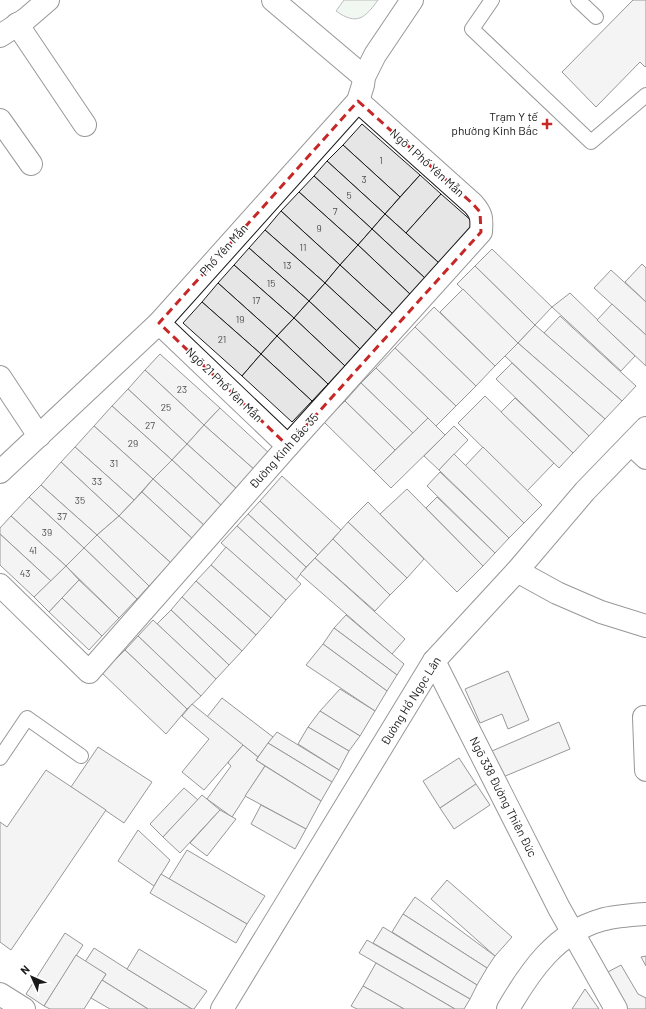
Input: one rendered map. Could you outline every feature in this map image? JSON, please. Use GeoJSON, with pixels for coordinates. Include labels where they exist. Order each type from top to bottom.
{"type":"FeatureCollection","features":[{"type":"Feature","properties":{"kind":"street"},"geometry":{"type":"LineString","coordinates":[[48,0],[9,30],[84,125]]}},
{"type":"Feature","properties":{"kind":"street"},"geometry":{"type":"LineString","coordinates":[[273,0],[364,77]]}},
{"type":"Feature","properties":{"kind":"street","name":"Phố Yên Mẫn"},"geometry":{"type":"LineString","coordinates":[[0,472],[159,323],[358,101],[363,86],[364,77],[375,55],[412,0]]}},
{"type":"Feature","properties":{"kind":"street","name":"Ngõ 1 Phố Yên Mẫn"},"geometry":{"type":"LineString","coordinates":[[358,101],[473,204],[480,212],[482,221],[481,232]]}},
{"type":"Feature","properties":{"kind":"street"},"geometry":{"type":"LineString","coordinates":[[0,120],[31,164]]}},
{"type":"Feature","properties":{"kind":"street","name":"Đường Kinh Bắc 35"},"geometry":{"type":"LineString","coordinates":[[0,585],[89,672],[288,446],[481,232]]}},
{"type":"Feature","properties":{"kind":"street","name":"Ngõ 21 Phố Yên Mẫn"},"geometry":{"type":"LineString","coordinates":[[159,323],[288,446]]}},
{"type":"Feature","properties":{"kind":"street"},"geometry":{"type":"LineString","coordinates":[[0,377],[39,436]]}},
{"type":"Feature","properties":{"kind":"street","name":"Đường Hồ Ngọc Lân"},"geometry":{"type":"LineString","coordinates":[[222,1009],[434,661],[517,570],[585,491],[638,451],[646,428]]}},
{"type":"Feature","properties":{"kind":"street"},"geometry":{"type":"LineString","coordinates":[[517,570],[557,593],[602,612],[646,626]]}},
{"type":"Feature","properties":{"kind":"street","name":"Ngõ 338 Đường Thiên Đức"},"geometry":{"type":"LineString","coordinates":[[434,661],[573,933],[616,1009]]}},
{"type":"Feature","properties":{"kind":"street"},"geometry":{"type":"LineString","coordinates":[[644,718],[646,770]]}},
{"type":"Feature","properties":{"kind":"street"},"geometry":{"type":"LineString","coordinates":[[508,1009],[524,981],[547,953],[573,933],[600,920],[646,914]]}},
{"type":"Feature","properties":{"kind":"street"},"geometry":{"type":"LineString","coordinates":[[0,994],[24,1009]]}},
{"type":"Feature","properties":{"kind":"lane"},"geometry":{"type":"LineString","coordinates":[[492,0],[472,29],[591,142],[646,95]]}},
{"type":"Feature","properties":{"kind":"lane"},"geometry":{"type":"LineString","coordinates":[[578,0],[596,17]]}},
{"type":"Feature","properties":{"kind":"lane"},"geometry":{"type":"LineString","coordinates":[[0,758],[27,718],[81,756]]}},
{"type":"Feature","properties":{"kind":"highlighted area"},"geometry":{"type":"Polygon","coordinates":[[[358,101],[473,204],[480,212],[481,232],[288,446],[159,323],[358,101]]]}},
{"type":"Feature","properties":{"kind":"green space"},"geometry":{"type":"Polygon","coordinates":[[[344,0],[378,0],[365,15],[355,19],[343,16],[336,11],[344,0]]]}},
{"type":"Feature","properties":{"kind":"building"},"geometry":{"type":"Polygon","coordinates":[[[633,0],[646,0],[646,66],[645,67],[640,62],[596,107],[562,72],[633,0]]]}},
{"type":"Feature","properties":{"kind":"building"},"geometry":{"type":"Polygon","coordinates":[[[362,124],[420,175],[400,197],[343,145],[362,124]]]}},
{"type":"Feature","properties":{"kind":"building"},"geometry":{"type":"Polygon","coordinates":[[[343,145],[400,197],[385,214],[327,161],[343,145]]]}},
{"type":"Feature","properties":{"kind":"building"},"geometry":{"type":"Polygon","coordinates":[[[327,161],[385,214],[372,229],[314,176],[327,161]]]}},
{"type":"Feature","properties":{"kind":"building"},"geometry":{"type":"Polygon","coordinates":[[[420,175],[441,194],[406,233],[385,214],[420,175]]]}},
{"type":"Feature","properties":{"kind":"building"},"geometry":{"type":"Polygon","coordinates":[[[314,176],[372,229],[358,245],[299,192],[314,176]]]}},
{"type":"Feature","properties":{"kind":"building"},"geometry":{"type":"Polygon","coordinates":[[[299,192],[358,245],[340,265],[281,211],[299,192]]]}},
{"type":"Feature","properties":{"kind":"building"},"geometry":{"type":"Polygon","coordinates":[[[441,194],[474,223],[439,263],[406,233],[441,194]]]}},
{"type":"Feature","properties":{"kind":"building"},"geometry":{"type":"Polygon","coordinates":[[[281,211],[340,265],[325,283],[265,230],[281,211]]]}},
{"type":"Feature","properties":{"kind":"building"},"geometry":{"type":"Polygon","coordinates":[[[385,214],[439,263],[426,279],[372,229],[385,214]]]}},
{"type":"Feature","properties":{"kind":"building"},"geometry":{"type":"Polygon","coordinates":[[[372,229],[426,279],[411,295],[358,245],[372,229]]]}},
{"type":"Feature","properties":{"kind":"building"},"geometry":{"type":"Polygon","coordinates":[[[265,230],[325,283],[309,301],[249,248],[265,230]]]}},
{"type":"Feature","properties":{"kind":"building"},"geometry":{"type":"Polygon","coordinates":[[[358,245],[411,295],[393,314],[340,265],[358,245]]]}},
{"type":"Feature","properties":{"kind":"building"},"geometry":{"type":"Polygon","coordinates":[[[249,248],[309,301],[294,318],[234,265],[249,248]]]}},
{"type":"Feature","properties":{"kind":"building"},"geometry":{"type":"Polygon","coordinates":[[[492,249],[552,307],[535,325],[475,266],[492,249]]]}},
{"type":"Feature","properties":{"kind":"building"},"geometry":{"type":"Polygon","coordinates":[[[642,264],[646,268],[646,302],[625,282],[642,264]]]}},
{"type":"Feature","properties":{"kind":"building"},"geometry":{"type":"Polygon","coordinates":[[[234,265],[294,318],[277,336],[218,283],[234,265]]]}},
{"type":"Feature","properties":{"kind":"building"},"geometry":{"type":"Polygon","coordinates":[[[340,265],[393,314],[377,331],[325,283],[340,265]]]}},
{"type":"Feature","properties":{"kind":"building"},"geometry":{"type":"Polygon","coordinates":[[[475,266],[535,325],[518,343],[457,284],[475,266]]]}},
{"type":"Feature","properties":{"kind":"building"},"geometry":{"type":"Polygon","coordinates":[[[611,270],[646,302],[646,335],[594,288],[611,270]]]}},
{"type":"Feature","properties":{"kind":"building"},"geometry":{"type":"Polygon","coordinates":[[[218,283],[277,336],[261,354],[202,302],[218,283]]]}},
{"type":"Feature","properties":{"kind":"building"},"geometry":{"type":"Polygon","coordinates":[[[325,283],[377,331],[360,349],[309,301],[325,283]]]}},
{"type":"Feature","properties":{"kind":"building"},"geometry":{"type":"Polygon","coordinates":[[[463,289],[518,343],[495,366],[440,312],[463,289]]]}},
{"type":"Feature","properties":{"kind":"building"},"geometry":{"type":"Polygon","coordinates":[[[570,293],[635,356],[621,371],[552,307],[570,293]]]}},
{"type":"Feature","properties":{"kind":"building"},"geometry":{"type":"Polygon","coordinates":[[[309,301],[360,349],[345,366],[294,318],[309,301]]]}},
{"type":"Feature","properties":{"kind":"building"},"geometry":{"type":"Polygon","coordinates":[[[202,302],[261,354],[242,376],[183,323],[202,302]]]}},
{"type":"Feature","properties":{"kind":"building"},"geometry":{"type":"Polygon","coordinates":[[[612,304],[646,335],[646,366],[597,320],[612,304]]]}},
{"type":"Feature","properties":{"kind":"building"},"geometry":{"type":"Polygon","coordinates":[[[434,307],[495,366],[476,386],[415,327],[434,307]]]}},
{"type":"Feature","properties":{"kind":"building"},"geometry":{"type":"Polygon","coordinates":[[[560,316],[636,386],[622,401],[544,333],[560,316]]]}},
{"type":"Feature","properties":{"kind":"building"},"geometry":{"type":"Polygon","coordinates":[[[294,318],[345,366],[328,384],[277,336],[294,318]]]}},
{"type":"Feature","properties":{"kind":"building"},"geometry":{"type":"Polygon","coordinates":[[[535,325],[622,401],[605,419],[518,343],[535,325]]]}},
{"type":"Feature","properties":{"kind":"building"},"geometry":{"type":"Polygon","coordinates":[[[415,327],[476,386],[456,406],[395,348],[415,327]]]}},
{"type":"Feature","properties":{"kind":"building"},"geometry":{"type":"Polygon","coordinates":[[[277,336],[328,384],[312,401],[261,354],[277,336]]]}},
{"type":"Feature","properties":{"kind":"building"},"geometry":{"type":"Polygon","coordinates":[[[518,343],[605,419],[589,436],[505,356],[518,343]]]}},
{"type":"Feature","properties":{"kind":"building"},"geometry":{"type":"Polygon","coordinates":[[[395,348],[456,406],[436,426],[376,368],[395,348]]]}},
{"type":"Feature","properties":{"kind":"building"},"geometry":{"type":"Polygon","coordinates":[[[160,354],[220,408],[204,425],[145,370],[160,354]]]}},
{"type":"Feature","properties":{"kind":"building"},"geometry":{"type":"Polygon","coordinates":[[[261,354],[312,401],[292,422],[242,376],[261,354]]]}},
{"type":"Feature","properties":{"kind":"building"},"geometry":{"type":"Polygon","coordinates":[[[512,363],[589,436],[573,453],[496,379],[512,363]]]}},
{"type":"Feature","properties":{"kind":"building"},"geometry":{"type":"Polygon","coordinates":[[[376,368],[428,418],[413,433],[361,383],[376,368]]]}},
{"type":"Feature","properties":{"kind":"building"},"geometry":{"type":"Polygon","coordinates":[[[145,370],[204,425],[187,444],[128,389],[145,370]]]}},
{"type":"Feature","properties":{"kind":"building"},"geometry":{"type":"Polygon","coordinates":[[[361,383],[413,433],[395,450],[345,401],[361,383]]]}},
{"type":"Feature","properties":{"kind":"building"},"geometry":{"type":"Polygon","coordinates":[[[128,389],[187,444],[172,460],[112,406],[128,389]]]}},
{"type":"Feature","properties":{"kind":"building"},"geometry":{"type":"Polygon","coordinates":[[[485,396],[554,463],[527,491],[458,423],[485,396]]]}},
{"type":"Feature","properties":{"kind":"building"},"geometry":{"type":"Polygon","coordinates":[[[515,398],[573,453],[559,468],[501,412],[515,398]]]}},
{"type":"Feature","properties":{"kind":"building"},"geometry":{"type":"Polygon","coordinates":[[[345,401],[395,450],[374,471],[324,422],[345,401]]]}},
{"type":"Feature","properties":{"kind":"building"},"geometry":{"type":"Polygon","coordinates":[[[112,406],[172,460],[153,479],[94,426],[112,406]]]}},
{"type":"Feature","properties":{"kind":"building"},"geometry":{"type":"Polygon","coordinates":[[[220,408],[271,455],[256,471],[204,425],[220,408]]]}},
{"type":"Feature","properties":{"kind":"building"},"geometry":{"type":"Polygon","coordinates":[[[428,418],[445,435],[391,488],[374,471],[428,418]]]}},
{"type":"Feature","properties":{"kind":"building"},"geometry":{"type":"Polygon","coordinates":[[[204,425],[256,471],[238,490],[187,444],[204,425]]]}},
{"type":"Feature","properties":{"kind":"building"},"geometry":{"type":"Polygon","coordinates":[[[94,426],[153,479],[134,500],[75,447],[94,426]]]}},
{"type":"Feature","properties":{"kind":"building"},"geometry":{"type":"Polygon","coordinates":[[[454,426],[468,440],[439,470],[424,456],[454,426]]]}},
{"type":"Feature","properties":{"kind":"building"},"geometry":{"type":"Polygon","coordinates":[[[187,444],[238,490],[223,507],[172,460],[187,444]]]}},
{"type":"Feature","properties":{"kind":"building"},"geometry":{"type":"Polygon","coordinates":[[[75,447],[134,500],[119,516],[61,462],[75,447]]]}},
{"type":"Feature","properties":{"kind":"building"},"geometry":{"type":"Polygon","coordinates":[[[483,447],[542,505],[524,523],[465,466],[483,447]]]}},
{"type":"Feature","properties":{"kind":"building"},"geometry":{"type":"Polygon","coordinates":[[[454,454],[524,523],[509,538],[439,470],[454,454]]]}},
{"type":"Feature","properties":{"kind":"building"},"geometry":{"type":"Polygon","coordinates":[[[172,460],[223,507],[206,527],[153,479],[172,460]]]}},
{"type":"Feature","properties":{"kind":"building"},"geometry":{"type":"Polygon","coordinates":[[[61,462],[119,516],[97,535],[41,485],[61,462]]]}},
{"type":"Feature","properties":{"kind":"building"},"geometry":{"type":"Polygon","coordinates":[[[440,472],[509,538],[495,553],[427,486],[440,472]]]}},
{"type":"Feature","properties":{"kind":"building"},"geometry":{"type":"Polygon","coordinates":[[[282,476],[341,530],[318,555],[260,501],[282,476]]]}},
{"type":"Feature","properties":{"kind":"building"},"geometry":{"type":"Polygon","coordinates":[[[153,479],[206,527],[194,540],[142,492],[153,479]]]}},
{"type":"Feature","properties":{"kind":"building"},"geometry":{"type":"Polygon","coordinates":[[[41,485],[97,535],[84,548],[29,497],[41,485]]]}},
{"type":"Feature","properties":{"kind":"building"},"geometry":{"type":"Polygon","coordinates":[[[407,489],[483,566],[457,592],[380,514],[407,489]]]}},
{"type":"Feature","properties":{"kind":"building"},"geometry":{"type":"Polygon","coordinates":[[[142,492],[194,540],[171,563],[119,516],[142,492]]]}},
{"type":"Feature","properties":{"kind":"building"},"geometry":{"type":"Polygon","coordinates":[[[29,497],[84,548],[66,566],[11,516],[29,497]]]}},
{"type":"Feature","properties":{"kind":"building"},"geometry":{"type":"Polygon","coordinates":[[[437,497],[495,553],[483,566],[426,508],[437,497]]]}},
{"type":"Feature","properties":{"kind":"building"},"geometry":{"type":"Polygon","coordinates":[[[260,501],[318,555],[306,567],[248,514],[260,501]]]}},
{"type":"Feature","properties":{"kind":"building"},"geometry":{"type":"Polygon","coordinates":[[[368,502],[424,559],[407,578],[348,522],[368,502]]]}},
{"type":"Feature","properties":{"kind":"building"},"geometry":{"type":"Polygon","coordinates":[[[248,514],[306,567],[296,580],[237,526],[248,514]]]}},
{"type":"Feature","properties":{"kind":"building"},"geometry":{"type":"Polygon","coordinates":[[[11,516],[66,566],[51,581],[0,534],[0,528],[11,516]]]}},
{"type":"Feature","properties":{"kind":"building"},"geometry":{"type":"Polygon","coordinates":[[[119,516],[171,563],[149,586],[97,535],[119,516]]]}},
{"type":"Feature","properties":{"kind":"building"},"geometry":{"type":"Polygon","coordinates":[[[348,522],[407,578],[390,595],[333,539],[348,522]]]}},
{"type":"Feature","properties":{"kind":"building"},"geometry":{"type":"Polygon","coordinates":[[[237,526],[301,584],[286,600],[221,543],[237,526]]]}},
{"type":"Feature","properties":{"kind":"building"},"geometry":{"type":"Polygon","coordinates":[[[0,534],[51,581],[34,597],[0,565],[0,534]]]}},
{"type":"Feature","properties":{"kind":"building"},"geometry":{"type":"Polygon","coordinates":[[[97,535],[149,586],[137,599],[84,548],[97,535]]]}},
{"type":"Feature","properties":{"kind":"building"},"geometry":{"type":"Polygon","coordinates":[[[333,539],[390,595],[375,611],[315,558],[333,539]]]}},
{"type":"Feature","properties":{"kind":"building"},"geometry":{"type":"Polygon","coordinates":[[[226,547],[286,600],[271,618],[211,565],[226,547]]]}},
{"type":"Feature","properties":{"kind":"building"},"geometry":{"type":"Polygon","coordinates":[[[84,548],[137,599],[119,618],[66,566],[84,548]]]}},
{"type":"Feature","properties":{"kind":"building"},"geometry":{"type":"Polygon","coordinates":[[[315,558],[405,639],[392,654],[300,574],[315,558]]]}},
{"type":"Feature","properties":{"kind":"building"},"geometry":{"type":"Polygon","coordinates":[[[211,565],[271,618],[256,635],[196,581],[211,565]]]}},
{"type":"Feature","properties":{"kind":"building"},"geometry":{"type":"Polygon","coordinates":[[[66,566],[79,580],[49,612],[34,597],[66,566]]]}},
{"type":"Feature","properties":{"kind":"building"},"geometry":{"type":"Polygon","coordinates":[[[79,580],[119,618],[102,636],[62,598],[79,580]]]}},
{"type":"Feature","properties":{"kind":"building"},"geometry":{"type":"Polygon","coordinates":[[[196,581],[256,635],[242,651],[182,597],[196,581]]]}},
{"type":"Feature","properties":{"kind":"building"},"geometry":{"type":"Polygon","coordinates":[[[182,597],[242,651],[229,665],[171,610],[182,597]]]}},
{"type":"Feature","properties":{"kind":"building"},"geometry":{"type":"Polygon","coordinates":[[[62,598],[102,636],[89,650],[49,612],[62,598]]]}},
{"type":"Feature","properties":{"kind":"building"},"geometry":{"type":"Polygon","coordinates":[[[171,610],[229,665],[216,679],[157,624],[171,610]]]}},
{"type":"Feature","properties":{"kind":"building"},"geometry":{"type":"Polygon","coordinates":[[[346,615],[404,664],[397,675],[334,628],[346,615]]]}},
{"type":"Feature","properties":{"kind":"building"},"geometry":{"type":"Polygon","coordinates":[[[153,620],[216,679],[201,696],[138,636],[153,620]]]}},
{"type":"Feature","properties":{"kind":"building"},"geometry":{"type":"Polygon","coordinates":[[[334,628],[397,675],[387,691],[323,644],[334,628]]]}},
{"type":"Feature","properties":{"kind":"building"},"geometry":{"type":"Polygon","coordinates":[[[138,636],[201,696],[187,709],[125,650],[138,636]]]}},
{"type":"Feature","properties":{"kind":"building"},"geometry":{"type":"Polygon","coordinates":[[[323,644],[387,691],[375,711],[306,665],[323,644]]]}},
{"type":"Feature","properties":{"kind":"building"},"geometry":{"type":"Polygon","coordinates":[[[125,650],[187,709],[166,734],[102,673],[125,650]]]}},
{"type":"Feature","properties":{"kind":"building"},"geometry":{"type":"Polygon","coordinates":[[[508,671],[529,720],[508,729],[502,714],[480,723],[465,689],[508,671]]]}},
{"type":"Feature","properties":{"kind":"building"},"geometry":{"type":"Polygon","coordinates":[[[340,689],[375,711],[360,736],[320,711],[340,689]]]}},
{"type":"Feature","properties":{"kind":"building"},"geometry":{"type":"Polygon","coordinates":[[[222,698],[273,737],[258,757],[207,717],[222,698]]]}},
{"type":"Feature","properties":{"kind":"building"},"geometry":{"type":"Polygon","coordinates":[[[192,704],[243,745],[204,790],[182,772],[209,739],[182,716],[192,704]]]}},
{"type":"Feature","properties":{"kind":"building"},"geometry":{"type":"Polygon","coordinates":[[[320,711],[360,736],[349,751],[308,727],[320,711]]]}},
{"type":"Feature","properties":{"kind":"building"},"geometry":{"type":"Polygon","coordinates":[[[559,722],[570,749],[503,777],[492,751],[559,722]]]}},
{"type":"Feature","properties":{"kind":"building"},"geometry":{"type":"Polygon","coordinates":[[[308,727],[349,751],[339,770],[298,744],[308,727]]]}},
{"type":"Feature","properties":{"kind":"building"},"geometry":{"type":"Polygon","coordinates":[[[277,732],[339,770],[332,782],[268,743],[277,732]]]}},
{"type":"Feature","properties":{"kind":"building"},"geometry":{"type":"Polygon","coordinates":[[[268,743],[332,782],[321,801],[256,760],[268,743]]]}},
{"type":"Feature","properties":{"kind":"building"},"geometry":{"type":"Polygon","coordinates":[[[243,745],[258,757],[256,760],[265,766],[232,817],[207,799],[231,766],[228,763],[229,761],[243,745]]]}},
{"type":"Feature","properties":{"kind":"building"},"geometry":{"type":"Polygon","coordinates":[[[98,747],[152,782],[124,823],[71,787],[98,747]]]}},
{"type":"Feature","properties":{"kind":"building"},"geometry":{"type":"Polygon","coordinates":[[[459,758],[476,784],[440,808],[423,781],[459,758]]]}},
{"type":"Feature","properties":{"kind":"building"},"geometry":{"type":"Polygon","coordinates":[[[265,766],[321,801],[306,829],[245,796],[265,766]]]}},
{"type":"Feature","properties":{"kind":"building"},"geometry":{"type":"Polygon","coordinates":[[[46,770],[106,810],[11,950],[0,942],[0,822],[7,827],[46,770]]]}},
{"type":"Feature","properties":{"kind":"building"},"geometry":{"type":"Polygon","coordinates":[[[476,784],[490,805],[454,829],[440,808],[476,784]]]}},
{"type":"Feature","properties":{"kind":"building"},"geometry":{"type":"Polygon","coordinates":[[[184,788],[198,800],[163,837],[150,824],[184,788]]]}},
{"type":"Feature","properties":{"kind":"building"},"geometry":{"type":"Polygon","coordinates":[[[202,795],[220,810],[180,853],[163,837],[202,795]]]}},
{"type":"Feature","properties":{"kind":"building"},"geometry":{"type":"Polygon","coordinates":[[[261,805],[306,829],[295,849],[251,824],[261,805]]]}},
{"type":"Feature","properties":{"kind":"building"},"geometry":{"type":"Polygon","coordinates":[[[220,810],[236,819],[207,856],[190,843],[220,810]]]}},
{"type":"Feature","properties":{"kind":"building"},"geometry":{"type":"Polygon","coordinates":[[[138,830],[170,860],[154,886],[118,861],[138,830]]]}},
{"type":"Feature","properties":{"kind":"building"},"geometry":{"type":"Polygon","coordinates":[[[187,850],[265,896],[247,924],[169,879],[187,850]]]}},
{"type":"Feature","properties":{"kind":"building"},"geometry":{"type":"Polygon","coordinates":[[[161,874],[247,924],[236,943],[150,893],[161,874]]]}},
{"type":"Feature","properties":{"kind":"building"},"geometry":{"type":"Polygon","coordinates":[[[447,880],[512,937],[495,956],[431,899],[447,880]]]}},
{"type":"Feature","properties":{"kind":"building"},"geometry":{"type":"Polygon","coordinates":[[[415,897],[495,956],[487,968],[403,914],[415,897]]]}},
{"type":"Feature","properties":{"kind":"building"},"geometry":{"type":"Polygon","coordinates":[[[403,914],[487,968],[477,985],[392,932],[403,914]]]}},
{"type":"Feature","properties":{"kind":"building"},"geometry":{"type":"Polygon","coordinates":[[[383,927],[477,985],[470,999],[373,943],[383,927]]]}},
{"type":"Feature","properties":{"kind":"building"},"geometry":{"type":"Polygon","coordinates":[[[65,933],[83,945],[44,1006],[26,994],[65,933]]]}},
{"type":"Feature","properties":{"kind":"building"},"geometry":{"type":"Polygon","coordinates":[[[367,940],[470,999],[464,1009],[455,1009],[359,953],[367,940]]]}},
{"type":"Feature","properties":{"kind":"building"},"geometry":{"type":"Polygon","coordinates":[[[94,948],[192,1009],[148,1009],[102,980],[106,974],[85,962],[94,948]]]}},
{"type":"Feature","properties":{"kind":"building"},"geometry":{"type":"Polygon","coordinates":[[[139,949],[207,991],[194,1009],[127,969],[139,949]]]}},
{"type":"Feature","properties":{"kind":"building"},"geometry":{"type":"Polygon","coordinates":[[[76,955],[106,974],[84,1009],[50,1009],[44,1006],[76,955]]]}},
{"type":"Feature","properties":{"kind":"building"},"geometry":{"type":"Polygon","coordinates":[[[646,956],[646,966],[641,957],[646,956]]]}},
{"type":"Feature","properties":{"kind":"building"},"geometry":{"type":"Polygon","coordinates":[[[376,963],[455,1009],[404,1009],[363,986],[376,963]]]}},
{"type":"Feature","properties":{"kind":"building"},"geometry":{"type":"Polygon","coordinates":[[[621,965],[638,994],[646,998],[646,1009],[624,1009],[604,974],[621,965]]]}},
{"type":"Feature","properties":{"kind":"building"},"geometry":{"type":"Polygon","coordinates":[[[102,980],[148,1009],[110,1009],[91,998],[102,980]]]}},
{"type":"Feature","properties":{"kind":"building"},"geometry":{"type":"Polygon","coordinates":[[[363,986],[404,1009],[357,1009],[351,1006],[363,986]]]}},
{"type":"Feature","properties":{"kind":"building"},"geometry":{"type":"Polygon","coordinates":[[[585,989],[599,1009],[572,1009],[585,989]]]}},
{"type":"Feature","properties":{"kind":"place","name":"Trạm Y tế phường Kinh Bắc"},"geometry":{"type":"Point","coordinates":[547,124]}}]}
